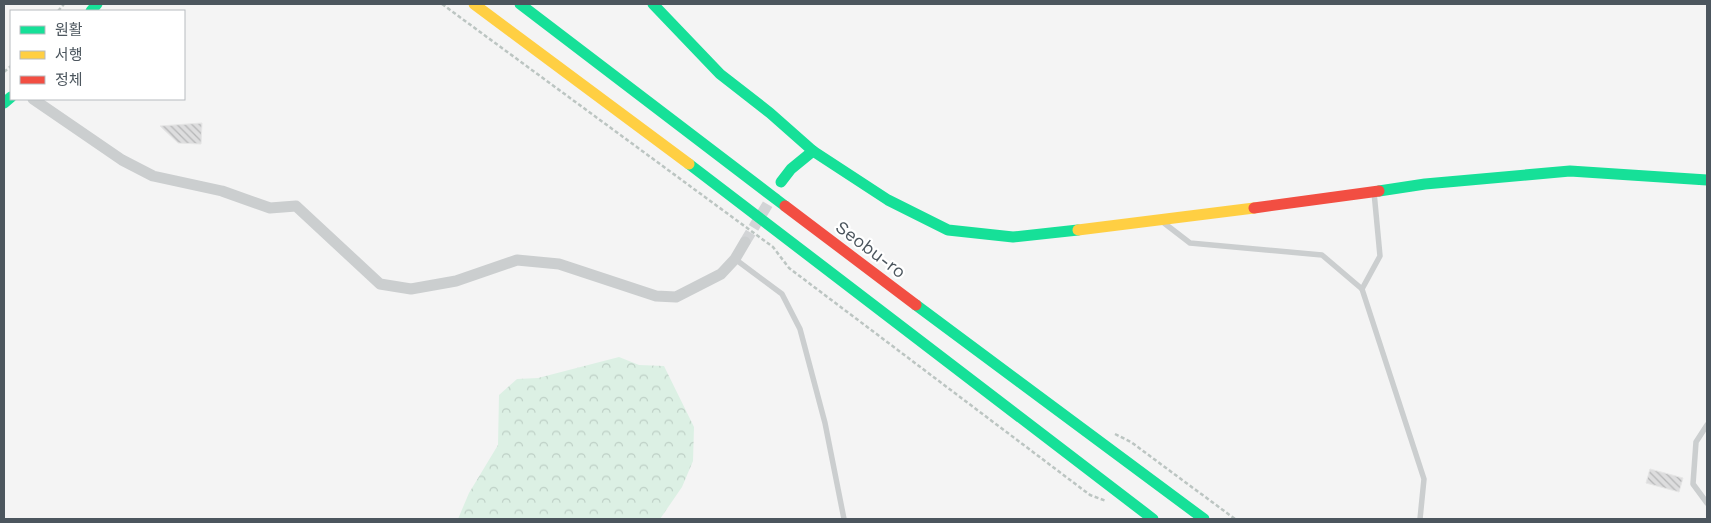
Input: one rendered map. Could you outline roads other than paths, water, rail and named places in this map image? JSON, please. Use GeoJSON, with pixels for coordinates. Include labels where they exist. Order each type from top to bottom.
{"type":"FeatureCollection","features":[{"type":"Feature","properties":{"kind":"main road"},"geometry":{"type":"LineString","coordinates":[[474,4],[780,232],[1150,518]]}},
{"type":"Feature","properties":{"kind":"main road","name":"Seobu-ro"},"geometry":{"type":"LineString","coordinates":[[520,4],[805,222],[1204,519]]}},
{"type":"Feature","properties":{"kind":"main road"},"geometry":{"type":"LineString","coordinates":[[653,4],[720,74],[770,112],[813,151],[888,200],[948,230],[1013,237],[1425,184],[1570,171],[1707,180]]}},
{"type":"Feature","properties":{"kind":"main road"},"geometry":{"type":"LineString","coordinates":[[782,182],[791,169],[813,151]]}},
{"type":"Feature","properties":{"kind":"street"},"geometry":{"type":"LineString","coordinates":[[34,100],[122,160],[153,176],[222,191],[270,208],[296,206],[380,284],[410,290],[456,281],[517,260],[559,264],[656,296],[676,297],[721,274],[735,259],[745,242]]}},
{"type":"Feature","properties":{"kind":"lane"},"geometry":{"type":"LineString","coordinates":[[1362,289],[1380,256],[1374,192]]}},
{"type":"Feature","properties":{"kind":"lane"},"geometry":{"type":"LineString","coordinates":[[1160,219],[1190,243],[1322,255],[1362,289],[1424,479],[1420,519]]}},
{"type":"Feature","properties":{"kind":"lane"},"geometry":{"type":"LineString","coordinates":[[735,259],[782,294],[800,329],[825,423],[844,519]]}},
{"type":"Feature","properties":{"kind":"lane"},"geometry":{"type":"LineString","coordinates":[[1707,426],[1696,442],[1693,484],[1707,503]]}},
{"type":"Feature","properties":{"kind":"tunnel"},"geometry":{"type":"LineString","coordinates":[[745,242],[775,192]]}}]}
